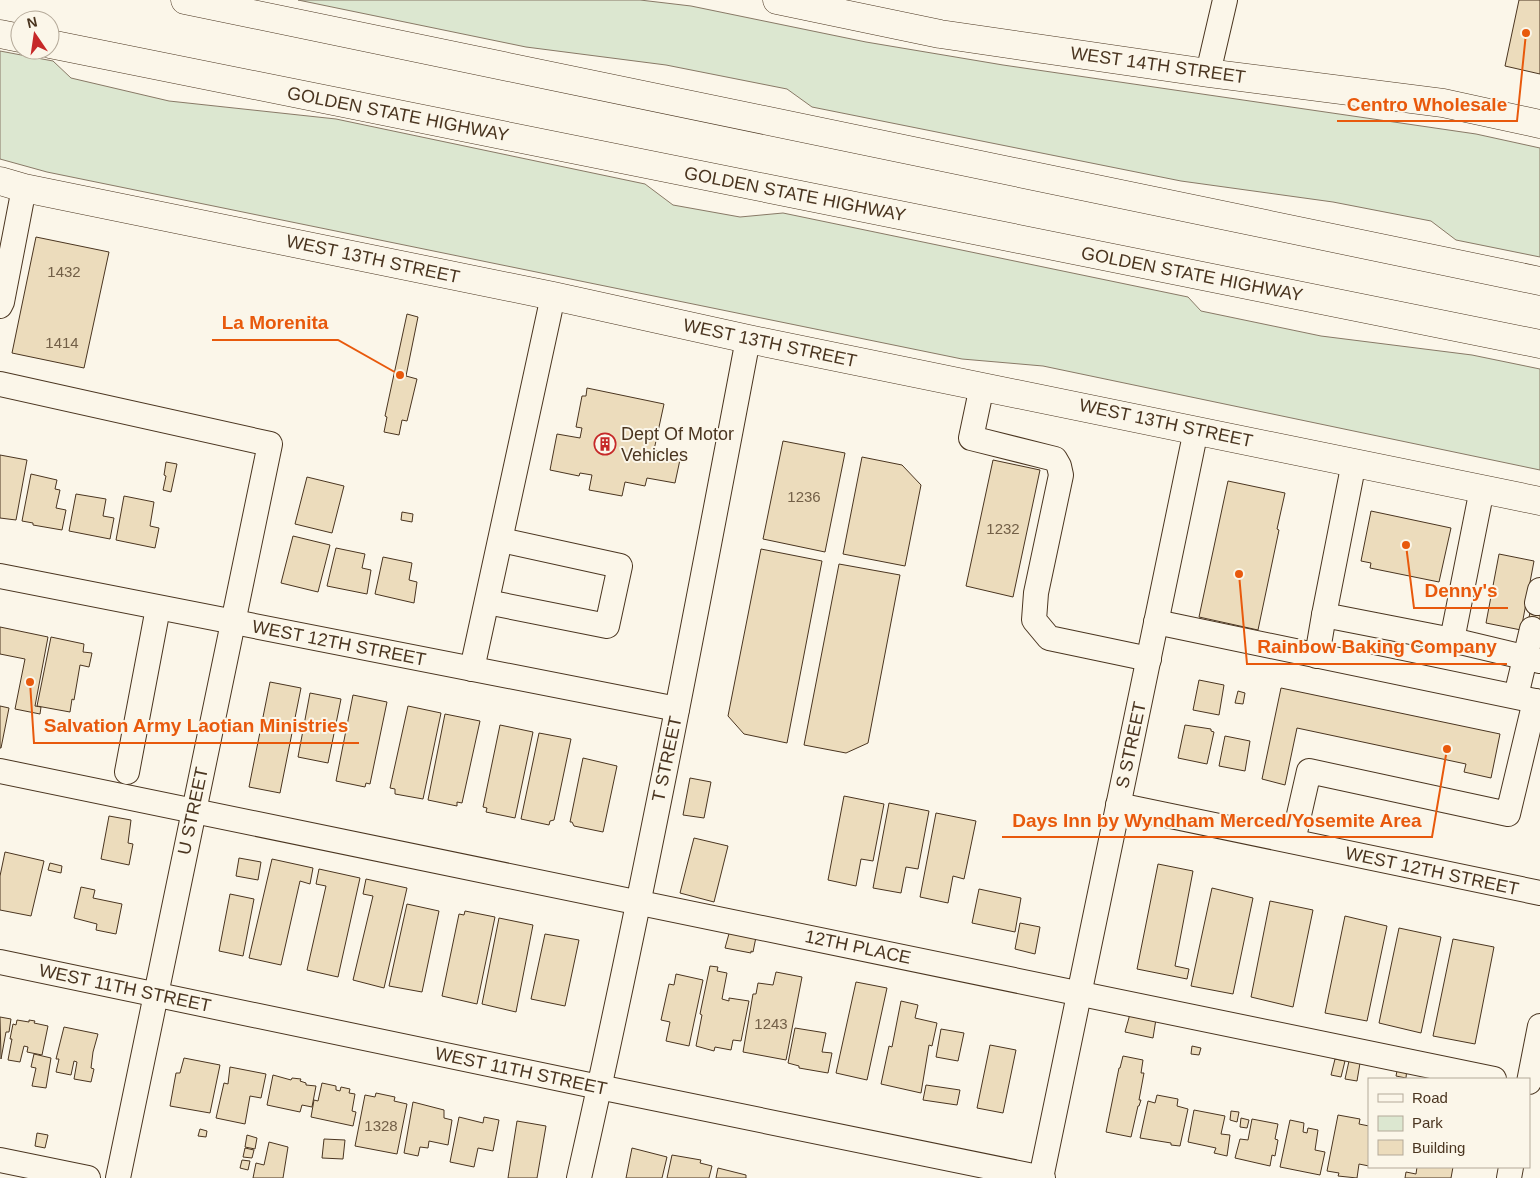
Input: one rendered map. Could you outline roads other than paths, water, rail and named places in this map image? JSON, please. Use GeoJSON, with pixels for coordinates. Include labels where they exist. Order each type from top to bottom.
{"type":"FeatureCollection","features":[{"type":"Feature","properties":{"kind":"main road"},"geometry":{"type":"LineString","coordinates":[[185,0],[1540,281]]}},
{"type":"Feature","properties":{"kind":"main road","name":"WEST 14TH STREET"},"geometry":{"type":"LineString","coordinates":[[777,0],[940,34],[1208,73],[1443,103],[1540,124]]}},
{"type":"Feature","properties":{"kind":"main road","name":"GOLDEN STATE HIGHWAY"},"geometry":{"type":"LineString","coordinates":[[60,46],[1540,344]]}},
{"type":"Feature","properties":{"kind":"main road","name":"WEST 13TH STREET"},"geometry":{"type":"LineString","coordinates":[[12,185],[553,296],[748,339],[1540,501]]}},
{"type":"Feature","properties":{"kind":"street"},"geometry":{"type":"LineString","coordinates":[[1208,73],[1225,0]]}},
{"type":"Feature","properties":{"kind":"street"},"geometry":{"type":"LineString","coordinates":[[0,306],[2,302],[12,185]]}},
{"type":"Feature","properties":{"kind":"street"},"geometry":{"type":"LineString","coordinates":[[472,669],[553,296]]}},
{"type":"Feature","properties":{"kind":"street","name":"T STREET"},"geometry":{"type":"LineString","coordinates":[[579,1178],[677,710],[748,339]]}},
{"type":"Feature","properties":{"kind":"street","name":"U STREET"},"geometry":{"type":"LineString","coordinates":[[0,384],[270,444],[118,1178]]}},
{"type":"Feature","properties":{"kind":"street"},"geometry":{"type":"LineString","coordinates":[[982,386],[971,438],[1055,459],[1061,475],[1036,593],[1034,620],[1049,638],[1148,659]]}},
{"type":"Feature","properties":{"kind":"street","name":"S STREET"},"geometry":{"type":"LineString","coordinates":[[1042,1178],[1196,430]]}},
{"type":"Feature","properties":{"kind":"street"},"geometry":{"type":"LineString","coordinates":[[1317,656],[1354,462]]}},
{"type":"Feature","properties":{"kind":"street"},"geometry":{"type":"LineString","coordinates":[[1452,640],[1482,489]]}},
{"type":"Feature","properties":{"kind":"street"},"geometry":{"type":"LineString","coordinates":[[487,602],[607,626],[620,566],[501,540]]}},
{"type":"Feature","properties":{"kind":"street","name":"WEST 12TH STREET"},"geometry":{"type":"LineString","coordinates":[[0,576],[677,710]]}},
{"type":"Feature","properties":{"kind":"street"},"geometry":{"type":"LineString","coordinates":[[127,772],[158,608]]}},
{"type":"Feature","properties":{"kind":"street"},"geometry":{"type":"LineString","coordinates":[[1324,615],[1452,640],[1533,659]]}},
{"type":"Feature","properties":{"kind":"street"},"geometry":{"type":"LineString","coordinates":[[1156,622],[1530,700]]}},
{"type":"Feature","properties":{"kind":"street"},"geometry":{"type":"LineString","coordinates":[[1292,842],[1309,771],[1508,814],[1530,700],[1533,659],[1532,629]]}},
{"type":"Feature","properties":{"kind":"street","name":"12TH PLACE"},"geometry":{"type":"LineString","coordinates":[[0,771],[1489,1078]]}},
{"type":"Feature","properties":{"kind":"street","name":"WEST 12TH STREET"},"geometry":{"type":"LineString","coordinates":[[1118,805],[1540,893]]}},
{"type":"Feature","properties":{"kind":"street","name":"WEST 11TH STREET"},"geometry":{"type":"LineString","coordinates":[[0,962],[1042,1178]]}},
{"type":"Feature","properties":{"kind":"street"},"geometry":{"type":"LineString","coordinates":[[1530,1078],[1540,1026]]}},
{"type":"Feature","properties":{"kind":"street"},"geometry":{"type":"LineString","coordinates":[[0,1160],[88,1178]]}},
{"type":"Feature","properties":{"kind":"place","name":"Centro Wholesale"},"geometry":{"type":"Point","coordinates":[1526,33]}},
{"type":"Feature","properties":{"kind":"place","name":"La Morenita"},"geometry":{"type":"Point","coordinates":[400,375]}},
{"type":"Feature","properties":{"kind":"place","name":"Dept Of Motor Vehicles"},"geometry":{"type":"Point","coordinates":[605,444]}},
{"type":"Feature","properties":{"kind":"place","name":"Denny's"},"geometry":{"type":"Point","coordinates":[1406,545]}},
{"type":"Feature","properties":{"kind":"place","name":"Rainbow Baking Company"},"geometry":{"type":"Point","coordinates":[1239,574]}},
{"type":"Feature","properties":{"kind":"place","name":"Salvation Army Laotian Ministries"},"geometry":{"type":"Point","coordinates":[30,682]}},
{"type":"Feature","properties":{"kind":"place","name":"Days Inn by Wyndham Merced/Yosemite Area"},"geometry":{"type":"Point","coordinates":[1447,749]}}]}
